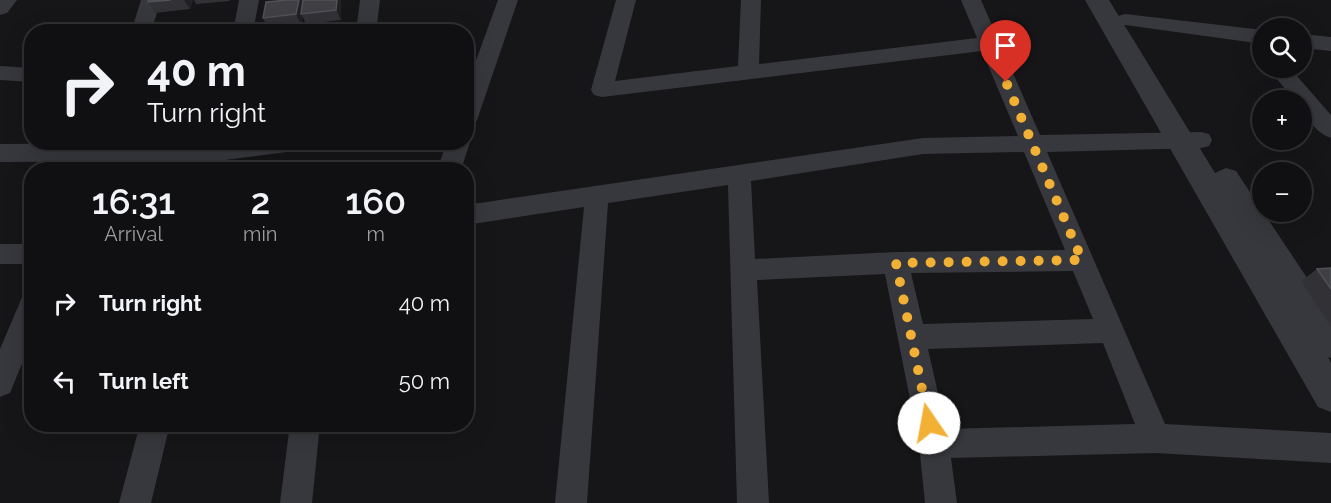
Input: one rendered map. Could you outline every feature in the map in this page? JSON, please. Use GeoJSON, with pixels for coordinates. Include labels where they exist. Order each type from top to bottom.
{"type":"FeatureCollection","features":[{"type":"Feature","properties":{"kind":"street"},"geometry":{"type":"LineString","coordinates":[[0,9],[7,0]]}},
{"type":"Feature","properties":{"kind":"street"},"geometry":{"type":"LineString","coordinates":[[144,24],[151,0]]}},
{"type":"Feature","properties":{"kind":"street"},"geometry":{"type":"LineString","coordinates":[[244,24],[249,0]]}},
{"type":"Feature","properties":{"kind":"street"},"geometry":{"type":"LineString","coordinates":[[367,24],[370,0]]}},
{"type":"Feature","properties":{"kind":"street"},"geometry":{"type":"LineString","coordinates":[[474,98],[508,0]]}},
{"type":"Feature","properties":{"kind":"street"},"geometry":{"type":"LineString","coordinates":[[626,0],[602,90],[989,43]]}},
{"type":"Feature","properties":{"kind":"street"},"geometry":{"type":"LineString","coordinates":[[748,72],[752,0]]}},
{"type":"Feature","properties":{"kind":"street"},"geometry":{"type":"LineString","coordinates":[[971,0],[1156,438]]}},
{"type":"Feature","properties":{"kind":"street"},"geometry":{"type":"LineString","coordinates":[[1097,0],[1190,140],[1331,343]]}},
{"type":"Feature","properties":{"kind":"street"},"geometry":{"type":"LineString","coordinates":[[1120,10],[1331,395]]}},
{"type":"Feature","properties":{"kind":"street"},"geometry":{"type":"LineString","coordinates":[[1120,10],[1252,38]]}},
{"type":"Feature","properties":{"kind":"street"},"geometry":{"type":"LineString","coordinates":[[1312,42],[1331,45]]}},
{"type":"Feature","properties":{"kind":"street"},"geometry":{"type":"LineString","coordinates":[[474,49],[492,47]]}},
{"type":"Feature","properties":{"kind":"street"},"geometry":{"type":"LineString","coordinates":[[0,73],[24,74]]}},
{"type":"Feature","properties":{"kind":"street"},"geometry":{"type":"LineString","coordinates":[[1289,78],[1323,111],[1331,130]]}},
{"type":"Feature","properties":{"kind":"street"},"geometry":{"type":"LineString","coordinates":[[474,214],[923,146],[1190,140]]}},
{"type":"Feature","properties":{"kind":"street"},"geometry":{"type":"LineString","coordinates":[[0,153],[61,150]]}},
{"type":"Feature","properties":{"kind":"street"},"geometry":{"type":"LineString","coordinates":[[140,150],[216,154],[245,150]]}},
{"type":"Feature","properties":{"kind":"street"},"geometry":{"type":"LineString","coordinates":[[739,174],[753,503]]}},
{"type":"Feature","properties":{"kind":"street"},"geometry":{"type":"LineString","coordinates":[[571,503],[597,195]]}},
{"type":"Feature","properties":{"kind":"street"},"geometry":{"type":"LineString","coordinates":[[0,254],[24,254]]}},
{"type":"Feature","properties":{"kind":"street"},"geometry":{"type":"LineString","coordinates":[[743,270],[896,263],[1082,260]]}},
{"type":"Feature","properties":{"kind":"street"},"geometry":{"type":"LineString","coordinates":[[896,263],[933,444],[941,503]]}},
{"type":"Feature","properties":{"kind":"street"},"geometry":{"type":"LineString","coordinates":[[1,381],[24,323]]}},
{"type":"Feature","properties":{"kind":"street"},"geometry":{"type":"LineString","coordinates":[[911,338],[1112,331]]}},
{"type":"Feature","properties":{"kind":"street"},"geometry":{"type":"LineString","coordinates":[[135,503],[153,432]]}},
{"type":"Feature","properties":{"kind":"street"},"geometry":{"type":"LineString","coordinates":[[296,503],[304,432]]}},
{"type":"Feature","properties":{"kind":"street"},"geometry":{"type":"LineString","coordinates":[[933,444],[1156,438],[1331,448]]}},
{"type":"Feature","properties":{"kind":"building"},"geometry":{"type":"Polygon","coordinates":[[[299,0],[296,14],[263,18],[266,2],[299,0]]]}},
{"type":"Feature","properties":{"kind":"building"},"geometry":{"type":"Polygon","coordinates":[[[303,0],[337,0],[336,10],[301,14],[303,0]]]}},
{"type":"Feature","properties":{"kind":"building"},"geometry":{"type":"Polygon","coordinates":[[[1331,268],[1331,289],[1317,269],[1331,268]]]}},
{"type":"Feature","properties":{"kind":"route"},"geometry":{"type":"LineString","coordinates":[[929,423],[896,263],[1082,260],[1006,82]]}}]}
